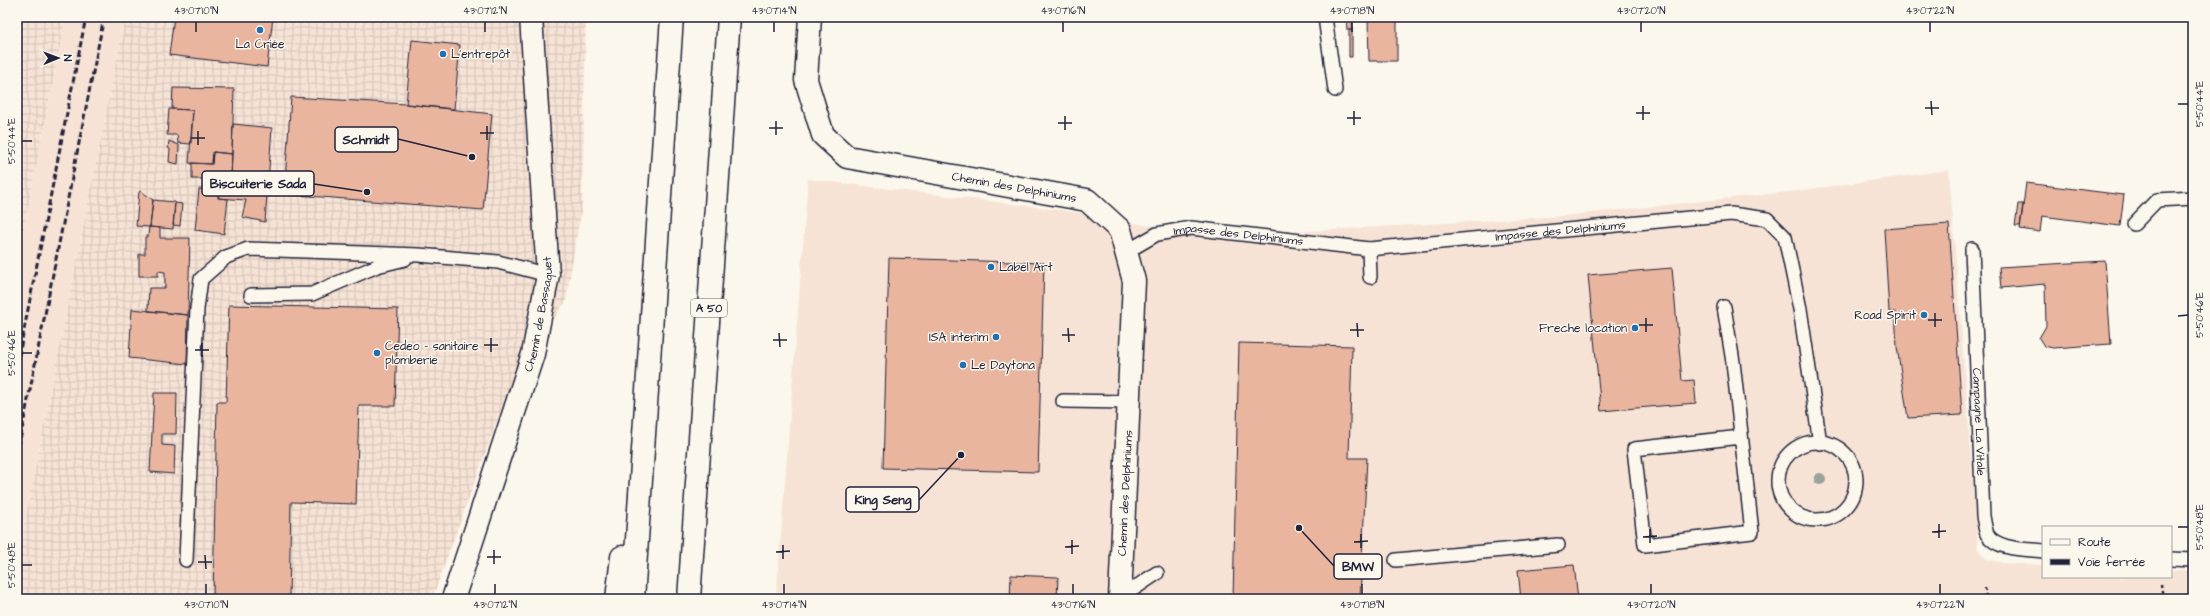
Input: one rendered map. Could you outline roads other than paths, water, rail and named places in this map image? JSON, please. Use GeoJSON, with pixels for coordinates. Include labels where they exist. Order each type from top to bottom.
{"type":"FeatureCollection","features":[{"type":"Feature","properties":{"kind":"main road","name":"Chemin de Bassaquet"},"geometry":{"type":"LineString","coordinates":[[453,599],[533,354],[548,275],[531,17]]}},
{"type":"Feature","properties":{"kind":"main road"},"geometry":{"type":"LineString","coordinates":[[633,599],[672,17]]}},
{"type":"Feature","properties":{"kind":"main road","name":"A 50"},"geometry":{"type":"LineString","coordinates":[[689,599],[729,17]]}},
{"type":"Feature","properties":{"kind":"main road","name":"Chemin des Delphiniums"},"geometry":{"type":"LineString","coordinates":[[810,17],[806,80],[823,135],[847,157],[1087,200],[1120,230],[1134,282],[1120,598]]}},
{"type":"Feature","properties":{"kind":"main road"},"geometry":{"type":"LineString","coordinates":[[617,599],[653,301]]}},
{"type":"Feature","properties":{"kind":"lane"},"geometry":{"type":"LineString","coordinates":[[1324,17],[1335,90]]}},
{"type":"Feature","properties":{"kind":"lane"},"geometry":{"type":"LineString","coordinates":[[2134,224],[2156,200],[2193,198]]}},
{"type":"Feature","properties":{"kind":"lane","name":"Impasse des Delphiniums"},"geometry":{"type":"LineString","coordinates":[[1126,252],[1157,234],[1191,228],[1369,249],[1731,214],[1767,219],[1785,237],[1800,309],[1820,442]]}},
{"type":"Feature","properties":{"kind":"lane"},"geometry":{"type":"LineString","coordinates":[[186,560],[197,309],[201,280],[226,257],[248,249],[419,255],[498,262],[548,275]]}},
{"type":"Feature","properties":{"kind":"lane"},"geometry":{"type":"LineString","coordinates":[[1369,249],[1370,277]]}},
{"type":"Feature","properties":{"kind":"lane","name":"Campagne La Vitale"},"geometry":{"type":"LineString","coordinates":[[1972,249],[1983,516],[1987,533],[1993,541],[2011,547],[2042,551]]}},
{"type":"Feature","properties":{"kind":"lane"},"geometry":{"type":"LineString","coordinates":[[252,295],[312,294],[377,266],[419,255]]}},
{"type":"Feature","properties":{"kind":"lane"},"geometry":{"type":"LineString","coordinates":[[1724,307],[1733,362],[1752,532],[1645,545],[1634,449],[1741,437]]}},
{"type":"Feature","properties":{"kind":"lane"},"geometry":{"type":"LineString","coordinates":[[1063,401],[1129,402]]}},
{"type":"Feature","properties":{"kind":"lane"},"geometry":{"type":"LineString","coordinates":[[1820,442],[1834,446],[1844,453],[1852,464],[1856,475],[1856,488],[1852,500],[1844,510],[1833,517],[1821,520],[1809,520],[1792,510],[1781,496],[1779,483],[1780,470],[1786,458],[1796,449],[1808,444],[1820,442]]}},
{"type":"Feature","properties":{"kind":"lane"},"geometry":{"type":"LineString","coordinates":[[1396,560],[1558,545]]}},
{"type":"Feature","properties":{"kind":"lane"},"geometry":{"type":"LineString","coordinates":[[2172,559],[2193,560]]}},
{"type":"Feature","properties":{"kind":"lane"},"geometry":{"type":"LineString","coordinates":[[1120,598],[1157,573]]}},
{"type":"Feature","properties":{"kind":"railway"},"geometry":{"type":"LineString","coordinates":[[17,365],[86,17]]}},
{"type":"Feature","properties":{"kind":"railway"},"geometry":{"type":"LineString","coordinates":[[17,455],[104,17]]}},
{"type":"Feature","properties":{"kind":"place","name":"La Criée"},"geometry":{"type":"Point","coordinates":[260,30]}},
{"type":"Feature","properties":{"kind":"place","name":"L'entrepôt"},"geometry":{"type":"Point","coordinates":[443,54]}},
{"type":"Feature","properties":{"kind":"place","name":"Schmidt"},"geometry":{"type":"Point","coordinates":[472,157]}},
{"type":"Feature","properties":{"kind":"place","name":"Biscuiterie Sada"},"geometry":{"type":"Point","coordinates":[367,192]}},
{"type":"Feature","properties":{"kind":"place","name":"Label Art"},"geometry":{"type":"Point","coordinates":[991,267]}},
{"type":"Feature","properties":{"kind":"place","name":"Road Spirit"},"geometry":{"type":"Point","coordinates":[1924,315]}},
{"type":"Feature","properties":{"kind":"place","name":"Freche location"},"geometry":{"type":"Point","coordinates":[1635,328]}},
{"type":"Feature","properties":{"kind":"place","name":"ISA interim"},"geometry":{"type":"Point","coordinates":[996,337]}},
{"type":"Feature","properties":{"kind":"place","name":"Cedeo - sanitaire plomberie"},"geometry":{"type":"Point","coordinates":[377,353]}},
{"type":"Feature","properties":{"kind":"place","name":"Le Daytona"},"geometry":{"type":"Point","coordinates":[963,365]}},
{"type":"Feature","properties":{"kind":"place","name":"King Seng"},"geometry":{"type":"Point","coordinates":[961,455]}},
{"type":"Feature","properties":{"kind":"place","name":"BMW"},"geometry":{"type":"Point","coordinates":[1299,528]}}]}
